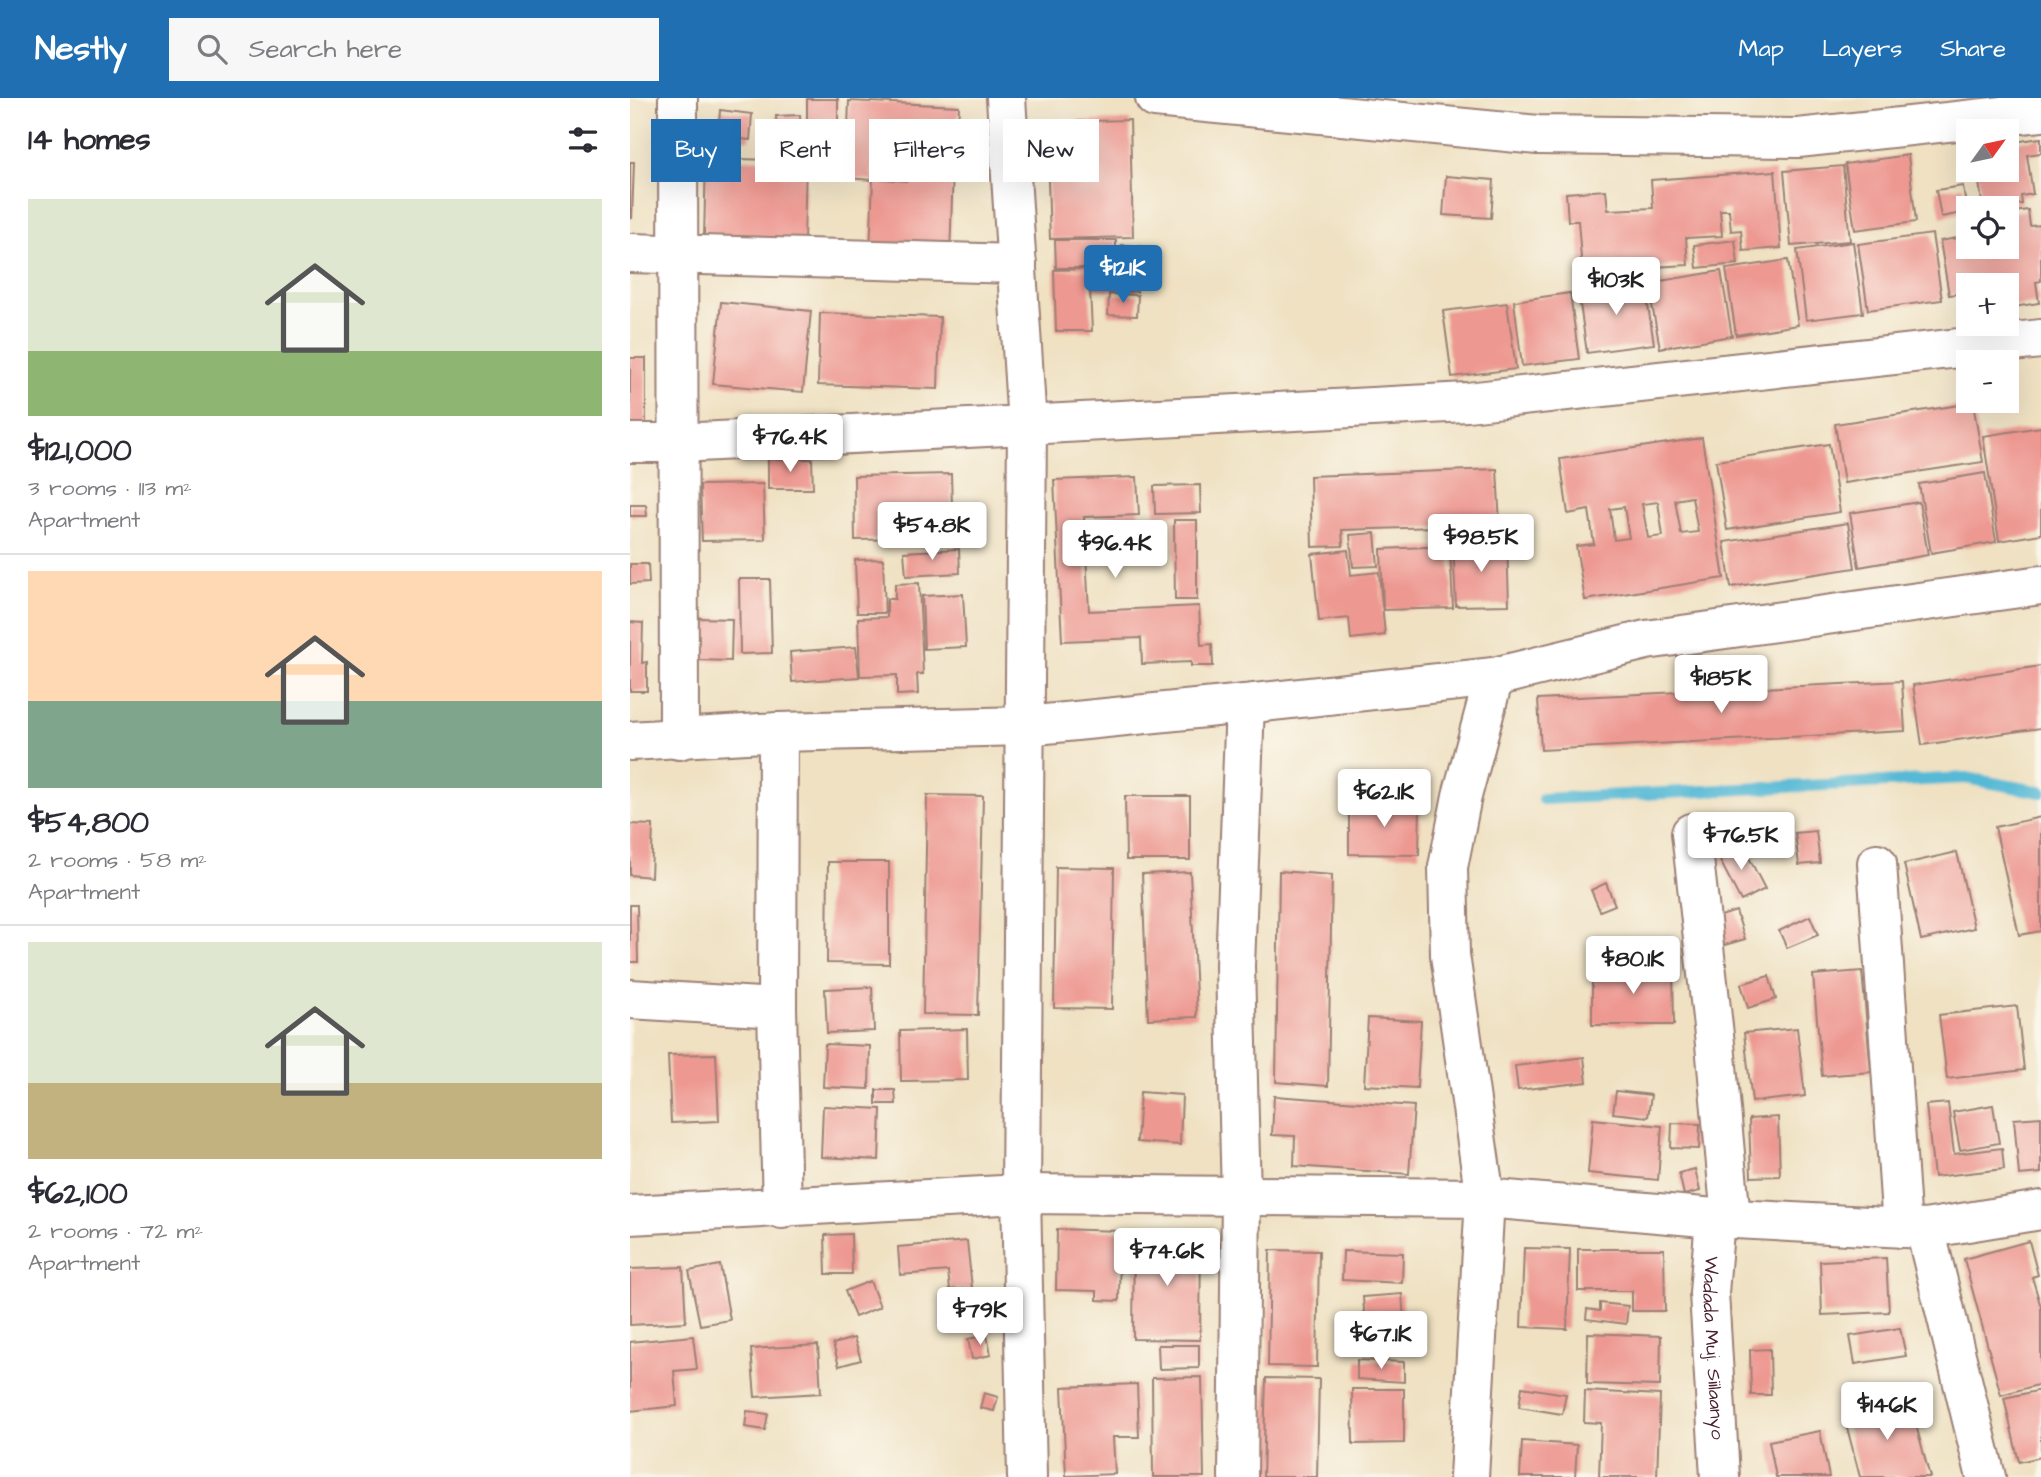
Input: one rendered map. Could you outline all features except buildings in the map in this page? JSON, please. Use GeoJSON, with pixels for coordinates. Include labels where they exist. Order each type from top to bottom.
{"type":"FeatureCollection","features":[{"type":"Feature","properties":{"kind":"main road"},"geometry":{"type":"LineString","coordinates":[[678,98],[679,740]]}},
{"type":"Feature","properties":{"kind":"main road"},"geometry":{"type":"LineString","coordinates":[[1006,98],[1027,425],[1021,1195],[1027,1477]]}},
{"type":"Feature","properties":{"kind":"main road"},"geometry":{"type":"LineString","coordinates":[[1155,98],[1538,135],[1798,138],[2041,112]]}},
{"type":"Feature","properties":{"kind":"main road"},"geometry":{"type":"LineString","coordinates":[[630,253],[1017,264]]}},
{"type":"Feature","properties":{"kind":"main road"},"geometry":{"type":"LineString","coordinates":[[630,443],[678,443],[1467,402],[2041,339]]}},
{"type":"Feature","properties":{"kind":"main road"},"geometry":{"type":"LineString","coordinates":[[630,741],[778,732],[1026,726],[1494,677],[1646,640],[2041,585]]}},
{"type":"Feature","properties":{"kind":"main road"},"geometry":{"type":"LineString","coordinates":[[1469,1477],[1485,1198],[1450,955],[1448,867],[1462,796],[1494,677]]}},
{"type":"Feature","properties":{"kind":"main road"},"geometry":{"type":"LineString","coordinates":[[1238,1477],[1241,1196],[1235,966],[1245,704]]}},
{"type":"Feature","properties":{"kind":"main road"},"geometry":{"type":"LineString","coordinates":[[778,732],[777,1008],[782,1209]]}},
{"type":"Feature","properties":{"kind":"main road","name":"Wadada Muj. Siilaanyo"},"geometry":{"type":"LineString","coordinates":[[1691,833],[1715,1044],[1723,1219],[1709,1293],[1720,1477]]}},
{"type":"Feature","properties":{"kind":"main road"},"geometry":{"type":"LineString","coordinates":[[1877,863],[1914,1229],[1986,1477]]}},
{"type":"Feature","properties":{"kind":"main road"},"geometry":{"type":"LineString","coordinates":[[630,999],[777,1008]]}},
{"type":"Feature","properties":{"kind":"main road"},"geometry":{"type":"LineString","coordinates":[[630,1214],[782,1209],[1021,1195],[1485,1198],[1723,1219],[1914,1229],[2041,1210]]}},
{"type":"Feature","properties":{"kind":"waterway"},"geometry":{"type":"LineString","coordinates":[[1543,799],[1966,778],[2041,792]]}}]}
